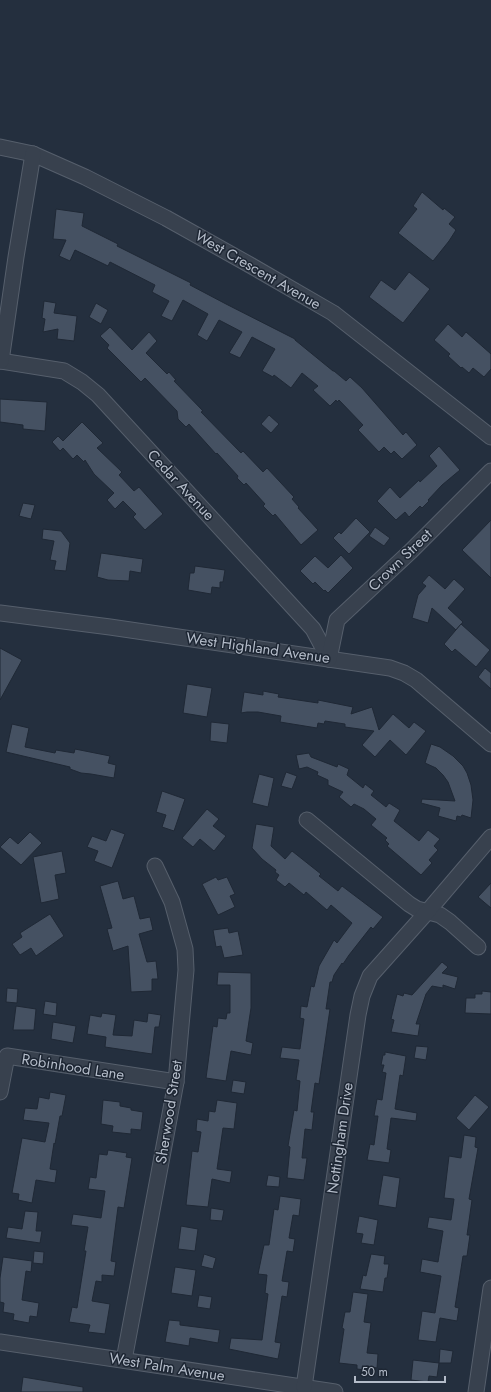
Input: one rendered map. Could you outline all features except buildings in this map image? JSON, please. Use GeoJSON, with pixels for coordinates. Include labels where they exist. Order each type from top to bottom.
{"type":"FeatureCollection","features":[{"type":"Feature","properties":{"kind":"street","name":"West Crescent Avenue"},"geometry":{"type":"LineString","coordinates":[[0,147],[33,154],[85,177],[166,218],[333,313],[491,437]]}},
{"type":"Feature","properties":{"kind":"street"},"geometry":{"type":"LineString","coordinates":[[0,361],[33,154]]}},
{"type":"Feature","properties":{"kind":"street","name":"Cedar Avenue"},"geometry":{"type":"LineString","coordinates":[[0,361],[64,371],[82,382],[98,395],[313,630],[329,659]]}},
{"type":"Feature","properties":{"kind":"street","name":"Crown Street"},"geometry":{"type":"LineString","coordinates":[[329,659],[337,620],[411,551],[491,471]]}},
{"type":"Feature","properties":{"kind":"street","name":"West Highland Avenue"},"geometry":{"type":"LineString","coordinates":[[0,613],[110,627],[390,668],[404,673],[416,680],[491,744]]}},
{"type":"Feature","properties":{"kind":"street"},"geometry":{"type":"LineString","coordinates":[[308,820],[409,904],[417,909],[440,915],[478,946]]}},
{"type":"Feature","properties":{"kind":"street","name":"Nottingham Drive"},"geometry":{"type":"LineString","coordinates":[[304,1387],[362,996],[370,976],[491,838]]}},
{"type":"Feature","properties":{"kind":"street","name":"Sherwood Street"},"geometry":{"type":"LineString","coordinates":[[124,1360],[176,1082],[186,970],[185,949],[172,902],[155,866]]}},
{"type":"Feature","properties":{"kind":"street","name":"Robinhood Lane"},"geometry":{"type":"LineString","coordinates":[[0,1092],[7,1056],[176,1082]]}},
{"type":"Feature","properties":{"kind":"street"},"geometry":{"type":"LineString","coordinates":[[476,1392],[491,1288]]}},
{"type":"Feature","properties":{"kind":"street","name":"West Palm Avenue"},"geometry":{"type":"LineString","coordinates":[[0,1342],[335,1392]]}}]}
